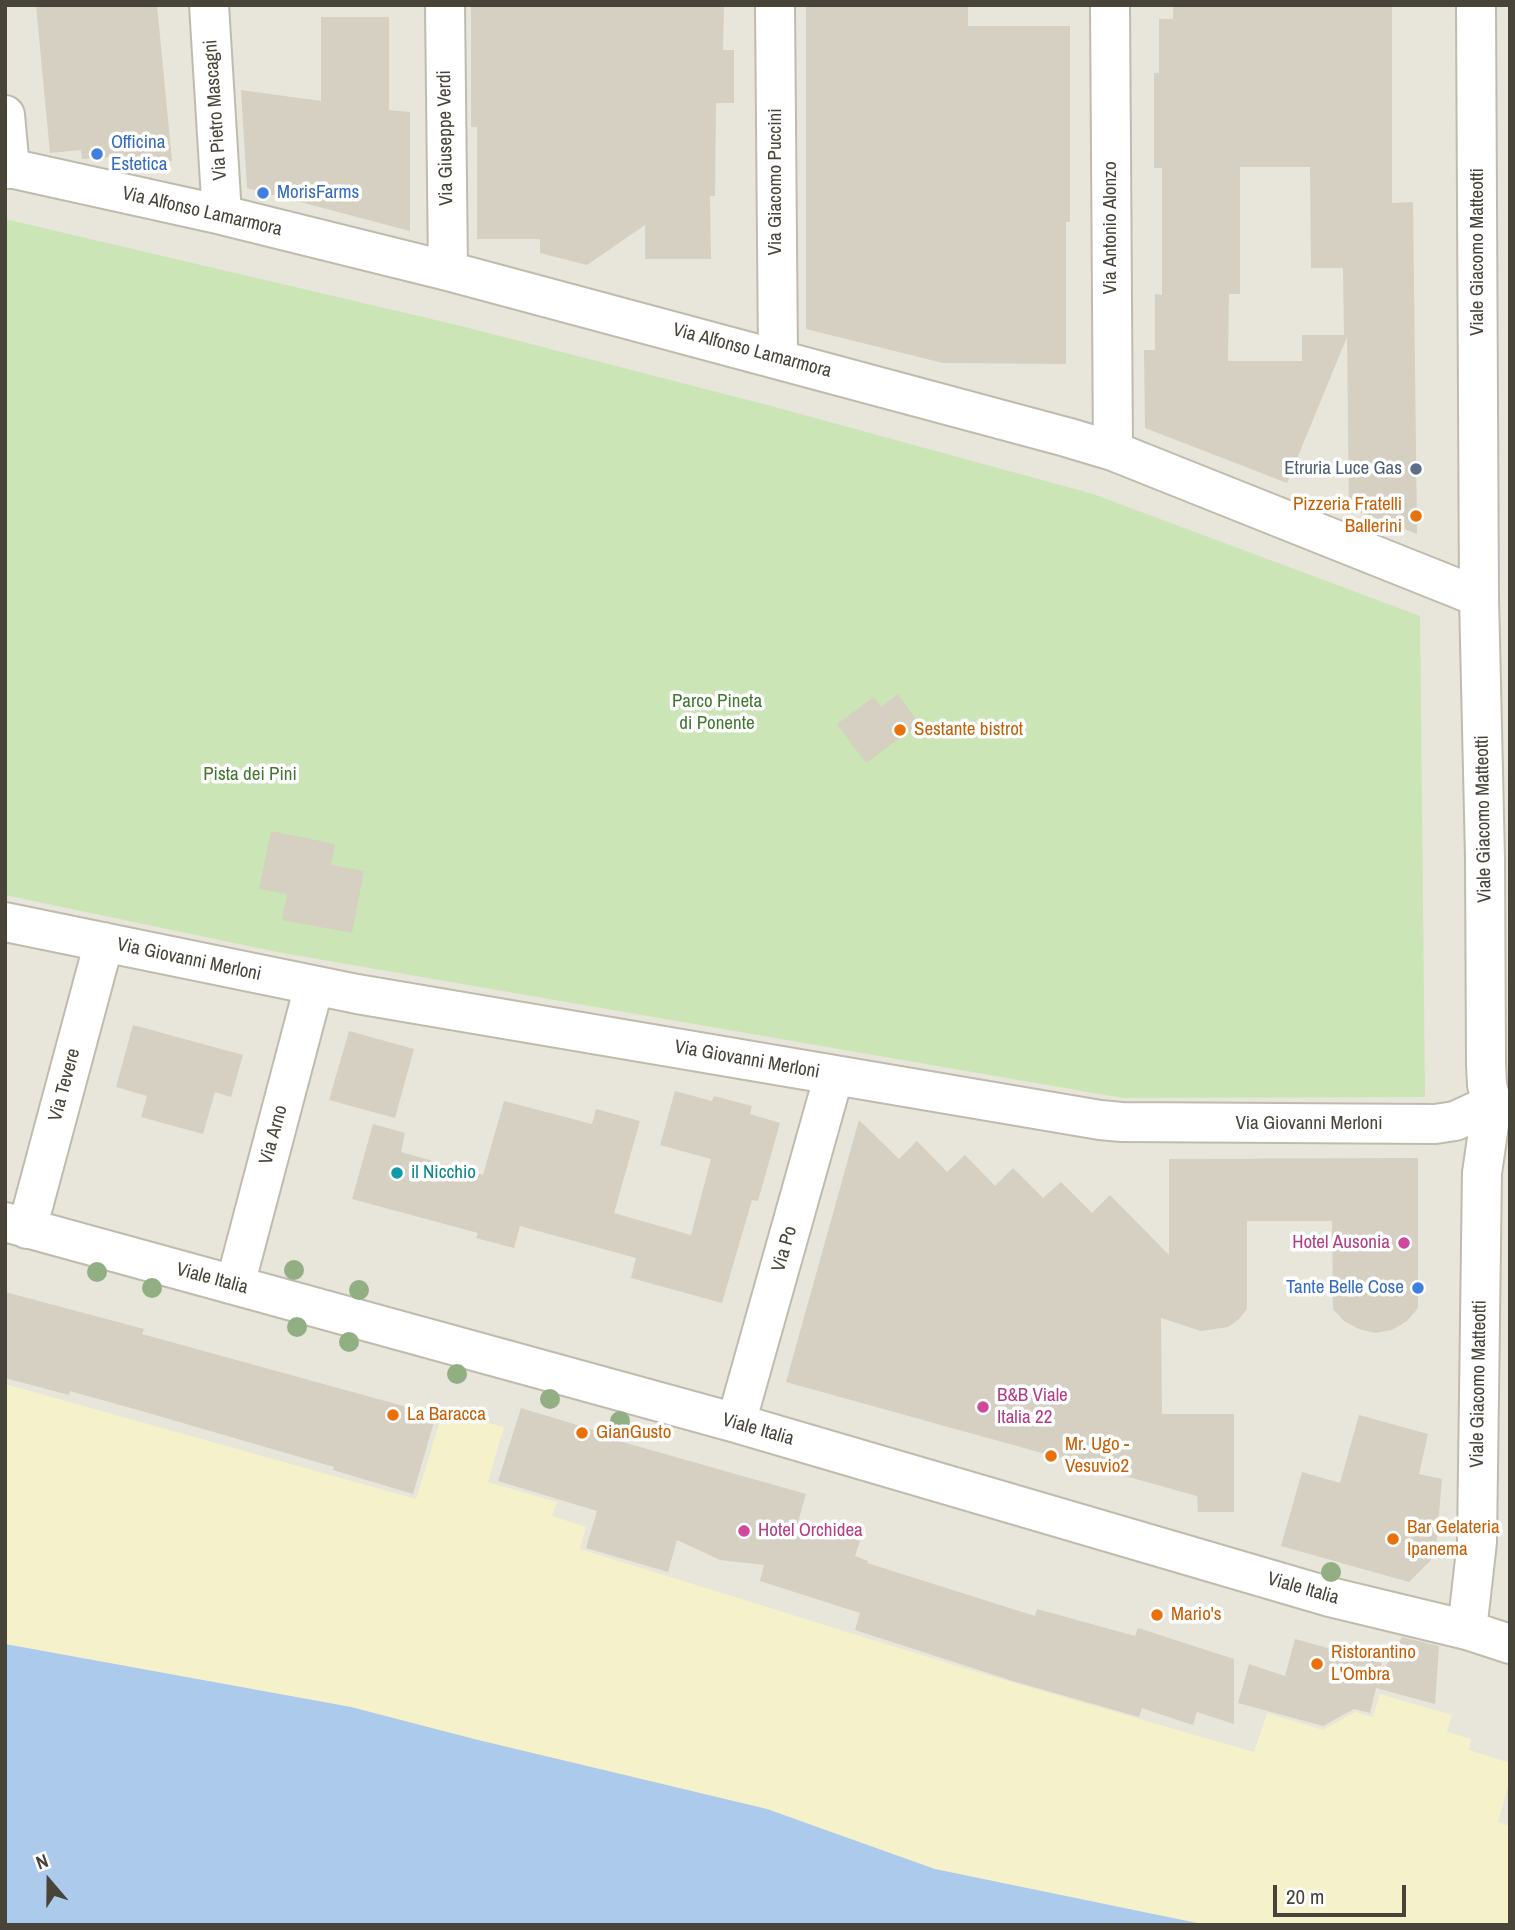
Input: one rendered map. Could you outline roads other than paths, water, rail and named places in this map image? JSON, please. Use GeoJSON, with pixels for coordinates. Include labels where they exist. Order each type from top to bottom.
{"type":"FeatureCollection","features":[{"type":"Feature","properties":{"kind":"street","name":"Via Pietro Mascagni"},"geometry":{"type":"LineString","coordinates":[[209,5],[222,215]]}},
{"type":"Feature","properties":{"kind":"street","name":"Via Giuseppe Verdi"},"geometry":{"type":"LineString","coordinates":[[445,5],[448,271]]}},
{"type":"Feature","properties":{"kind":"street","name":"Via Giacomo Puccini"},"geometry":{"type":"LineString","coordinates":[[775,5],[778,358]]}},
{"type":"Feature","properties":{"kind":"street","name":"Via Antonio Alonzo"},"geometry":{"type":"LineString","coordinates":[[1110,5],[1113,451]]}},
{"type":"Feature","properties":{"kind":"street","name":"Viale Giacomo Matteotti"},"geometry":{"type":"LineString","coordinates":[[1467,1630],[1477,1542],[1482,1173],[1501,1111],[1487,1085],[1486,939],[1497,867],[1479,597],[1476,5]]}},
{"type":"Feature","properties":{"kind":"street"},"geometry":{"type":"LineString","coordinates":[[5,115],[8,168]]}},
{"type":"Feature","properties":{"kind":"street","name":"Via Alfonso Lamarmora"},"geometry":{"type":"LineString","coordinates":[[8,168],[222,215],[448,271],[778,358],[1113,451],[1479,597]]}},
{"type":"Feature","properties":{"kind":"street"},"geometry":{"type":"LineString","coordinates":[[1479,312],[1510,273]]}},
{"type":"Feature","properties":{"kind":"street"},"geometry":{"type":"LineString","coordinates":[[1486,939],[1510,902]]}},
{"type":"Feature","properties":{"kind":"street","name":"Via Giovanni Merloni"},"geometry":{"type":"LineString","coordinates":[[5,922],[314,986],[1122,1122],[1434,1124],[1501,1111]]}},
{"type":"Feature","properties":{"kind":"street","name":"Via Tevere"},"geometry":{"type":"LineString","coordinates":[[16,1225],[43,1168],[104,942]]}},
{"type":"Feature","properties":{"kind":"street","name":"Via Arno"},"geometry":{"type":"LineString","coordinates":[[235,1285],[314,986]]}},
{"type":"Feature","properties":{"kind":"street","name":"Via Po"},"geometry":{"type":"LineString","coordinates":[[736,1423],[834,1075]]}},
{"type":"Feature","properties":{"kind":"street","name":"Viale Italia"},"geometry":{"type":"LineString","coordinates":[[16,1225],[736,1423],[1330,1597],[1467,1630],[1510,1644]]}},
{"type":"Feature","properties":{"kind":"water"},"geometry":{"type":"Polygon","coordinates":[[[5,1644],[351,1707],[767,1809],[935,1869],[1207,1925],[5,1925],[5,1644]]]}},
{"type":"Feature","properties":{"kind":"place","name":"Officina Estetica"},"geometry":{"type":"Point","coordinates":[97,154]}},
{"type":"Feature","properties":{"kind":"place","name":"MorisFarms"},"geometry":{"type":"Point","coordinates":[263,193]}},
{"type":"Feature","properties":{"kind":"place","name":"Etruria Luce Gas"},"geometry":{"type":"Point","coordinates":[1416,469]}},
{"type":"Feature","properties":{"kind":"place","name":"Pizzeria Fratelli Ballerini"},"geometry":{"type":"Point","coordinates":[1416,516]}},
{"type":"Feature","properties":{"kind":"place","name":"Sestante bistrot"},"geometry":{"type":"Point","coordinates":[900,730]}},
{"type":"Feature","properties":{"kind":"place","name":"il Nicchio"},"geometry":{"type":"Point","coordinates":[397,1173]}},
{"type":"Feature","properties":{"kind":"place","name":"Hotel Ausonia"},"geometry":{"type":"Point","coordinates":[1404,1243]}},
{"type":"Feature","properties":{"kind":"place","name":"Tante Belle Cose"},"geometry":{"type":"Point","coordinates":[1418,1288]}},
{"type":"Feature","properties":{"kind":"place","name":"B&B Viale Italia 22"},"geometry":{"type":"Point","coordinates":[983,1407]}},
{"type":"Feature","properties":{"kind":"place","name":"La Baracca"},"geometry":{"type":"Point","coordinates":[393,1415]}},
{"type":"Feature","properties":{"kind":"place","name":"GianGusto"},"geometry":{"type":"Point","coordinates":[582,1433]}},
{"type":"Feature","properties":{"kind":"place","name":"Mr. Ugo - Vesuvio2"},"geometry":{"type":"Point","coordinates":[1051,1456]}},
{"type":"Feature","properties":{"kind":"place","name":"Hotel Orchidea"},"geometry":{"type":"Point","coordinates":[744,1531]}},
{"type":"Feature","properties":{"kind":"place","name":"Bar Gelateria Ipanema"},"geometry":{"type":"Point","coordinates":[1393,1539]}},
{"type":"Feature","properties":{"kind":"place","name":"Mario's"},"geometry":{"type":"Point","coordinates":[1157,1615]}},
{"type":"Feature","properties":{"kind":"place","name":"Ristorantino L'Ombra"},"geometry":{"type":"Point","coordinates":[1317,1664]}},
{"type":"Feature","properties":{"kind":"park label","name":"Parco Pineta di Ponente"},"geometry":{"type":"Point","coordinates":[717,713]}},
{"type":"Feature","properties":{"kind":"park label","name":"Pista dei Pini"},"geometry":{"type":"Point","coordinates":[250,775]}}]}
